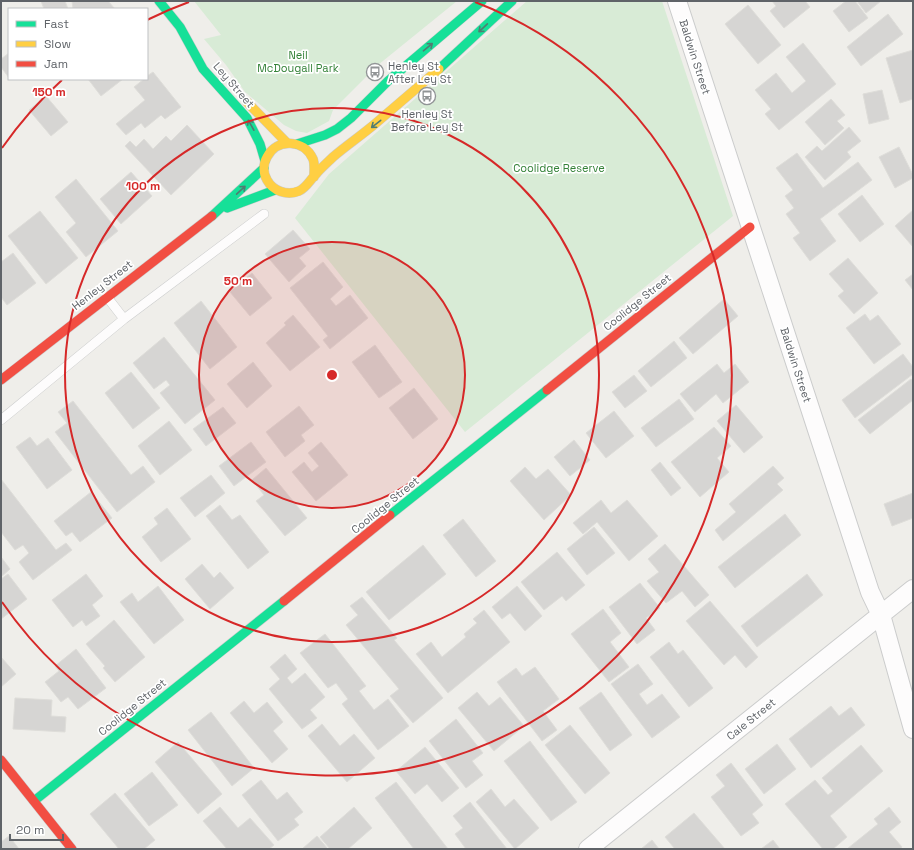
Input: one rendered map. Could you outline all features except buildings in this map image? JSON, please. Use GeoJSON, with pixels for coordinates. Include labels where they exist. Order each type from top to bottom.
{"type":"FeatureCollection","features":[{"type":"Feature","properties":{"kind":"street","name":"Ley Street"},"geometry":{"type":"LineString","coordinates":[[159,1],[180,27],[203,47]]}},
{"type":"Feature","properties":{"kind":"street"},"geometry":{"type":"LineString","coordinates":[[297,144],[325,135],[337,129],[351,118],[388,81],[482,1]]}},
{"type":"Feature","properties":{"kind":"street","name":"Henley Street"},"geometry":{"type":"LineString","coordinates":[[218,211],[275,190],[283,193],[296,193],[309,184],[338,152],[380,120],[420,86],[512,1]]}},
{"type":"Feature","properties":{"kind":"street","name":"Baldwin Street"},"geometry":{"type":"LineString","coordinates":[[677,1],[868,585],[881,615],[913,730]]}},
{"type":"Feature","properties":{"kind":"street","name":"Ley Street"},"geometry":{"type":"LineString","coordinates":[[180,27],[203,69],[247,118],[260,144],[264,164]]}},
{"type":"Feature","properties":{"kind":"street","name":"Ley Street"},"geometry":{"type":"LineString","coordinates":[[240,94],[287,143]]}},
{"type":"Feature","properties":{"kind":"street"},"geometry":{"type":"LineString","coordinates":[[287,143],[297,144],[305,148],[313,158],[315,167],[314,177]]}},
{"type":"Feature","properties":{"kind":"street","name":"Henley Street"},"geometry":{"type":"LineString","coordinates":[[1,380],[218,211],[264,164],[271,150],[278,145],[287,143]]}},
{"type":"Feature","properties":{"kind":"street"},"geometry":{"type":"LineString","coordinates":[[264,164],[267,181],[275,190]]}},
{"type":"Feature","properties":{"kind":"street","name":"Coolidge Street"},"geometry":{"type":"LineString","coordinates":[[34,801],[750,227]]}},
{"type":"Feature","properties":{"kind":"street","name":"Cale Street"},"geometry":{"type":"LineString","coordinates":[[588,849],[913,589]]}},
{"type":"Feature","properties":{"kind":"street"},"geometry":{"type":"LineString","coordinates":[[1,760],[72,849]]}},
{"type":"Feature","properties":{"kind":"lane"},"geometry":{"type":"LineString","coordinates":[[1,420],[124,319],[264,214]]}},
{"type":"Feature","properties":{"kind":"lane"},"geometry":{"type":"LineString","coordinates":[[106,297],[124,319]]}},
{"type":"Feature","properties":{"kind":"green space","name":"Neil McDougall Park"},"geometry":{"type":"Polygon","coordinates":[[[194,1],[457,1],[378,65],[333,110],[329,121],[307,133],[296,131],[284,125],[245,92],[226,65],[204,39],[221,35],[194,1]]]}},
{"type":"Feature","properties":{"kind":"green space","name":"Coolidge Reserve"},"geometry":{"type":"Polygon","coordinates":[[[527,1],[662,1],[733,216],[465,432],[295,218],[329,174],[527,1]]]}},
{"type":"Feature","properties":{"kind":"traffic: fast"},"geometry":{"type":"LineString","coordinates":[[159,1],[180,27],[203,69],[247,118],[260,144],[265,161]]}},
{"type":"Feature","properties":{"kind":"traffic: fast"},"geometry":{"type":"LineString","coordinates":[[297,144],[325,135],[337,129],[351,118],[388,81],[482,1]]}},
{"type":"Feature","properties":{"kind":"traffic: fast"},"geometry":{"type":"LineString","coordinates":[[439,69],[512,1]]}},
{"type":"Feature","properties":{"kind":"traffic: fast"},"geometry":{"type":"LineString","coordinates":[[212,216],[264,168]]}},
{"type":"Feature","properties":{"kind":"traffic: fast"},"geometry":{"type":"LineString","coordinates":[[227,208],[275,190]]}},
{"type":"Feature","properties":{"kind":"traffic: fast"},"geometry":{"type":"LineString","coordinates":[[390,515],[547,390]]}},
{"type":"Feature","properties":{"kind":"traffic: fast"},"geometry":{"type":"LineString","coordinates":[[34,801],[284,601]]}},
{"type":"Feature","properties":{"kind":"traffic: slow"},"geometry":{"type":"LineString","coordinates":[[314,177],[314,175],[314,165],[313,159],[309,152],[290,143],[277,146],[271,151],[264,166],[266,177],[270,184],[277,190],[285,193],[301,190],[306,186],[333,157],[439,69]]}},
{"type":"Feature","properties":{"kind":"traffic: slow"},"geometry":{"type":"LineString","coordinates":[[247,102],[287,143]]}},
{"type":"Feature","properties":{"kind":"traffic: jam"},"geometry":{"type":"LineString","coordinates":[[1,380],[212,216]]}},
{"type":"Feature","properties":{"kind":"traffic: jam"},"geometry":{"type":"LineString","coordinates":[[547,390],[750,227]]}},
{"type":"Feature","properties":{"kind":"traffic: jam"},"geometry":{"type":"LineString","coordinates":[[284,601],[390,515]]}},
{"type":"Feature","properties":{"kind":"traffic: jam"},"geometry":{"type":"LineString","coordinates":[[1,760],[72,849]]}},
{"type":"Feature","properties":{"kind":"place","name":"Henley St After Ley St"},"geometry":{"type":"Point","coordinates":[375,72]}},
{"type":"Feature","properties":{"kind":"place","name":"Henley St Before Ley St"},"geometry":{"type":"Point","coordinates":[427,96]}}]}
